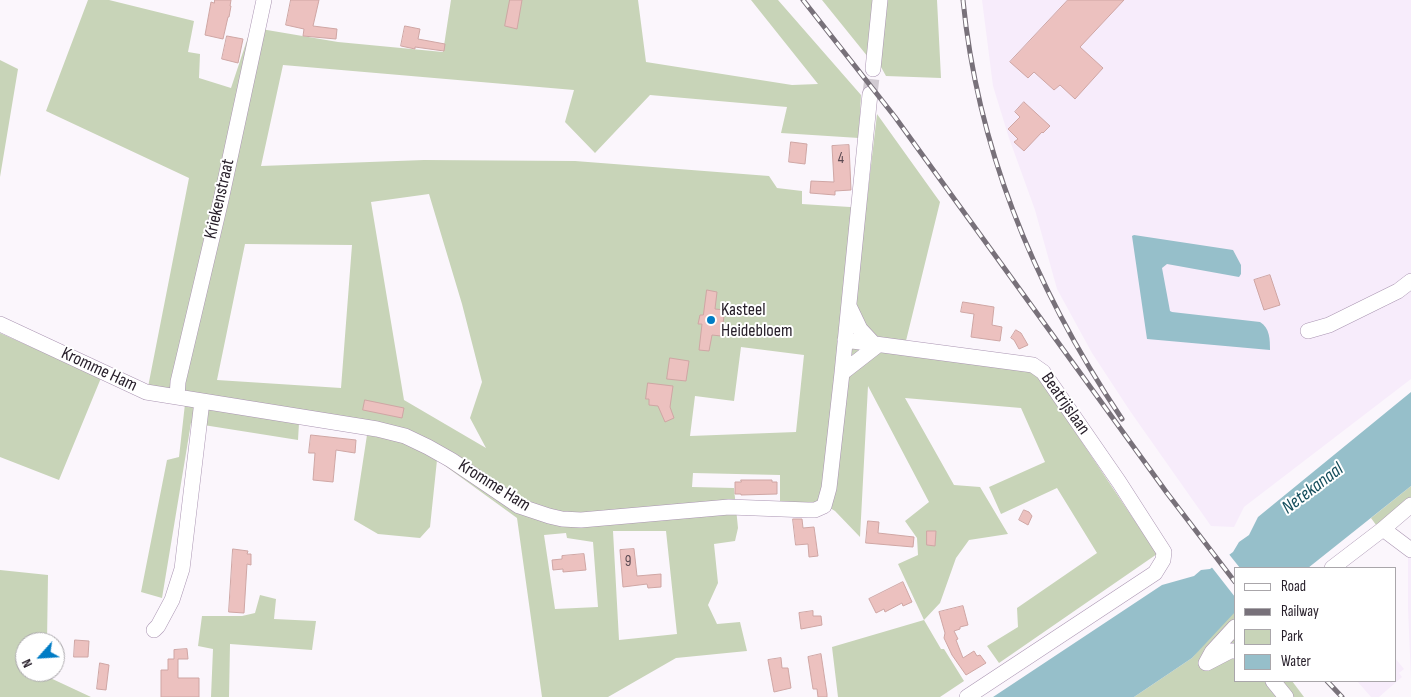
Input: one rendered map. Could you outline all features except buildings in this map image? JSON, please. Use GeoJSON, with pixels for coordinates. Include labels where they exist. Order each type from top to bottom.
{"type":"FeatureCollection","features":[{"type":"Feature","properties":{"kind":"street","name":"Kriekenstraat"},"geometry":{"type":"LineString","coordinates":[[177,397],[178,382],[221,200],[264,0]]}},
{"type":"Feature","properties":{"kind":"street"},"geometry":{"type":"LineString","coordinates":[[873,69],[880,0]]}},
{"type":"Feature","properties":{"kind":"street"},"geometry":{"type":"LineString","coordinates":[[842,373],[870,94]]}},
{"type":"Feature","properties":{"kind":"street"},"geometry":{"type":"LineString","coordinates":[[1308,331],[1328,325],[1398,291],[1411,281]]}},
{"type":"Feature","properties":{"kind":"street"},"geometry":{"type":"LineString","coordinates":[[842,373],[876,344],[860,329],[848,305]]}},
{"type":"Feature","properties":{"kind":"street","name":"Kromme Ham"},"geometry":{"type":"LineString","coordinates":[[0,324],[146,392],[376,429],[405,436],[451,460],[519,506],[562,519],[581,520],[730,507],[815,510],[824,506],[829,488],[842,373]]}},
{"type":"Feature","properties":{"kind":"street","name":"Beatrijslaan"},"geometry":{"type":"LineString","coordinates":[[845,340],[1033,365],[1039,368],[1119,482],[1164,552],[1163,560],[1155,573],[967,697]]}},
{"type":"Feature","properties":{"kind":"street"},"geometry":{"type":"LineString","coordinates":[[154,630],[172,600],[182,569],[202,401]]}},
{"type":"Feature","properties":{"kind":"street"},"geometry":{"type":"LineString","coordinates":[[1333,567],[1411,505]]}},
{"type":"Feature","properties":{"kind":"street"},"geometry":{"type":"LineString","coordinates":[[1382,529],[1411,550]]}},
{"type":"Feature","properties":{"kind":"street"},"geometry":{"type":"LineString","coordinates":[[1234,628],[1212,652],[1206,663],[1230,651],[1234,651]]}},
{"type":"Feature","properties":{"kind":"street"},"geometry":{"type":"LineString","coordinates":[[1274,682],[1286,697]]}},
{"type":"Feature","properties":{"kind":"shaded area"},"geometry":{"type":"Polygon","coordinates":[[[982,0],[1411,0],[1411,379],[1244,507],[1234,527],[1211,526],[1130,411],[1092,353],[1057,289],[1035,210],[1009,138],[993,86],[982,0]]]}},
{"type":"Feature","properties":{"kind":"shaded area"},"geometry":{"type":"Polygon","coordinates":[[[1411,544],[1411,679],[1408,552],[1411,544]]]}},
{"type":"Feature","properties":{"kind":"shaded area"},"geometry":{"type":"Polygon","coordinates":[[[1396,659],[1404,669],[1399,673],[1402,677],[1379,697],[1371,697],[1358,682],[1396,682],[1396,659]]]}},
{"type":"Feature","properties":{"kind":"green space"},"geometry":{"type":"Polygon","coordinates":[[[88,0],[109,0],[194,21],[188,52],[200,54],[199,78],[231,88],[248,37],[261,29],[338,42],[443,52],[451,0],[638,0],[646,62],[792,85],[818,84],[751,0],[778,0],[861,95],[859,138],[781,133],[787,107],[650,95],[595,153],[565,122],[574,90],[283,65],[261,166],[424,160],[575,161],[769,176],[777,188],[802,191],[802,204],[866,208],[877,114],[940,202],[903,353],[1033,369],[1157,554],[999,663],[987,646],[1018,627],[1017,608],[1097,553],[1057,488],[1001,514],[989,487],[1045,462],[1021,408],[905,398],[954,485],[980,487],[1008,534],[969,540],[956,558],[940,603],[924,620],[898,564],[918,555],[917,538],[905,521],[929,502],[868,386],[860,537],[830,508],[780,502],[780,475],[693,473],[692,487],[734,488],[738,528],[735,541],[714,544],[718,583],[708,605],[717,624],[740,622],[747,651],[676,658],[608,697],[542,697],[517,518],[437,460],[430,527],[420,538],[378,534],[354,520],[367,435],[299,423],[298,440],[191,423],[162,598],[141,592],[167,460],[179,457],[186,395],[148,387],[189,178],[46,111],[88,0]],[[429,194],[371,202],[404,400],[486,448],[470,418],[482,382],[462,304],[429,194]],[[245,244],[217,380],[341,388],[352,245],[245,244]],[[741,347],[734,401],[695,396],[690,436],[796,432],[804,355],[741,347]],[[613,531],[619,640],[677,634],[666,531],[613,531]],[[566,533],[544,535],[555,609],[598,607],[593,542],[567,538],[566,533]]]}},
{"type":"Feature","properties":{"kind":"green space"},"geometry":{"type":"Polygon","coordinates":[[[822,0],[937,0],[941,78],[886,76],[871,49],[868,57],[822,0]]]}},
{"type":"Feature","properties":{"kind":"green space"},"geometry":{"type":"Polygon","coordinates":[[[0,60],[18,69],[0,177],[0,60]]]}},
{"type":"Feature","properties":{"kind":"green space"},"geometry":{"type":"Polygon","coordinates":[[[0,333],[101,378],[59,480],[0,457],[0,333]]]}},
{"type":"Feature","properties":{"kind":"green space"},"geometry":{"type":"Polygon","coordinates":[[[1411,486],[1411,502],[1379,529],[1371,518],[1411,486]]]}},
{"type":"Feature","properties":{"kind":"green space"},"geometry":{"type":"Polygon","coordinates":[[[0,570],[48,575],[47,632],[15,632],[15,682],[59,682],[91,697],[0,697],[0,570]]]}},
{"type":"Feature","properties":{"kind":"green space"},"geometry":{"type":"Polygon","coordinates":[[[260,595],[276,599],[274,619],[316,621],[312,650],[230,644],[229,697],[211,697],[213,649],[198,646],[202,616],[242,616],[255,613],[260,595]]]}},
{"type":"Feature","properties":{"kind":"green space"},"geometry":{"type":"Polygon","coordinates":[[[1234,608],[1234,682],[1293,682],[1304,697],[1134,697],[1192,658],[1234,608]]]}},
{"type":"Feature","properties":{"kind":"green space"},"geometry":{"type":"Polygon","coordinates":[[[924,620],[941,649],[944,649],[964,681],[940,697],[838,697],[832,647],[924,620]]]}},
{"type":"Feature","properties":{"kind":"water"},"geometry":{"type":"Polygon","coordinates":[[[1132,236],[1233,250],[1241,265],[1239,277],[1167,264],[1162,268],[1170,311],[1260,322],[1268,331],[1270,350],[1147,339],[1132,236]]]}},
{"type":"Feature","properties":{"kind":"water","name":"Netekanaal"},"geometry":{"type":"Polygon","coordinates":[[[1411,392],[1411,486],[1309,567],[1234,567],[1234,613],[1192,658],[1134,697],[993,697],[1162,585],[1194,576],[1201,570],[1210,569],[1233,552],[1239,542],[1249,535],[1258,517],[1411,392]]]}},
{"type":"Feature","properties":{"kind":"pier"},"geometry":{"type":"Polygon","coordinates":[[[1228,553],[1239,567],[1234,567],[1234,596],[1210,565],[1228,553]]]}},
{"type":"Feature","properties":{"kind":"tunnel"},"geometry":{"type":"LineString","coordinates":[[870,94],[873,69]]}},
{"type":"Feature","properties":{"kind":"railway"},"geometry":{"type":"LineString","coordinates":[[803,0],[895,117],[1167,493],[1234,581]]}},
{"type":"Feature","properties":{"kind":"railway"},"geometry":{"type":"LineString","coordinates":[[963,0],[971,57],[982,112],[997,166],[1016,219],[1038,271],[1063,321],[1091,371],[1122,419]]}},
{"type":"Feature","properties":{"kind":"railway"},"geometry":{"type":"LineString","coordinates":[[1328,682],[1342,697]]}},
{"type":"Feature","properties":{"kind":"place","name":"Kasteel Heidebloem"},"geometry":{"type":"Point","coordinates":[711,320]}}]}
